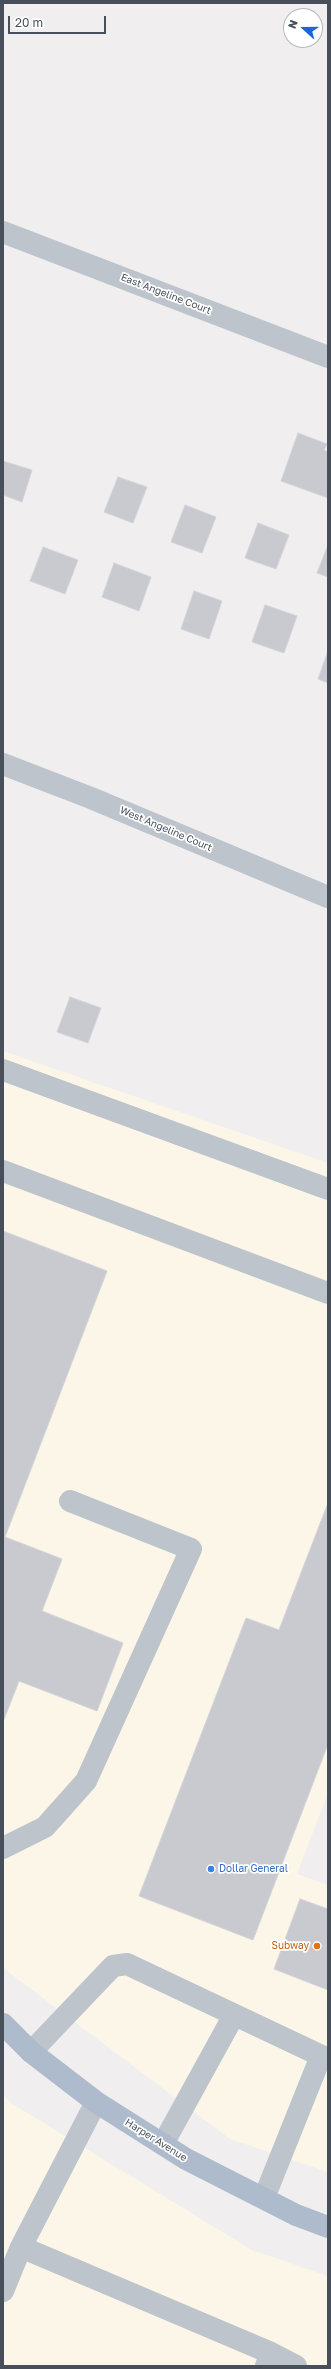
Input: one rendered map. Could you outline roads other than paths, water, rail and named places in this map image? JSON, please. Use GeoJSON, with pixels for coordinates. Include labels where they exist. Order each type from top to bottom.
{"type":"FeatureCollection","features":[{"type":"Feature","properties":{"kind":"main road","name":"Harper Avenue"},"geometry":{"type":"LineString","coordinates":[[3,2024],[31,2052],[96,2102],[186,2159],[296,2215],[328,2227]]}},
{"type":"Feature","properties":{"kind":"street","name":"East Angeline Court"},"geometry":{"type":"LineString","coordinates":[[3,232],[328,357]]}},
{"type":"Feature","properties":{"kind":"street","name":"West Angeline Court"},"geometry":{"type":"LineString","coordinates":[[3,764],[91,798],[328,897]]}},
{"type":"Feature","properties":{"kind":"street"},"geometry":{"type":"LineString","coordinates":[[3,1070],[328,1189]]}},
{"type":"Feature","properties":{"kind":"street"},"geometry":{"type":"LineString","coordinates":[[3,1172],[328,1293]]}},
{"type":"Feature","properties":{"kind":"street"},"geometry":{"type":"LineString","coordinates":[[3,1848],[45,1827],[86,1781],[191,1549],[70,1501]]}},
{"type":"Feature","properties":{"kind":"street"},"geometry":{"type":"LineString","coordinates":[[31,2052],[113,1966],[127,1964],[325,2057],[264,2198]]}},
{"type":"Feature","properties":{"kind":"street"},"geometry":{"type":"LineString","coordinates":[[163,2144],[234,2014]]}},
{"type":"Feature","properties":{"kind":"street"},"geometry":{"type":"LineString","coordinates":[[3,2291],[21,2247],[96,2102]]}},
{"type":"Feature","properties":{"kind":"street"},"geometry":{"type":"LineString","coordinates":[[21,2247],[269,2359],[296,2366]]}},
{"type":"Feature","properties":{"kind":"place","name":"Dollar General"},"geometry":{"type":"Point","coordinates":[211,1869]}},
{"type":"Feature","properties":{"kind":"place","name":"Subway"},"geometry":{"type":"Point","coordinates":[317,1946]}}]}
